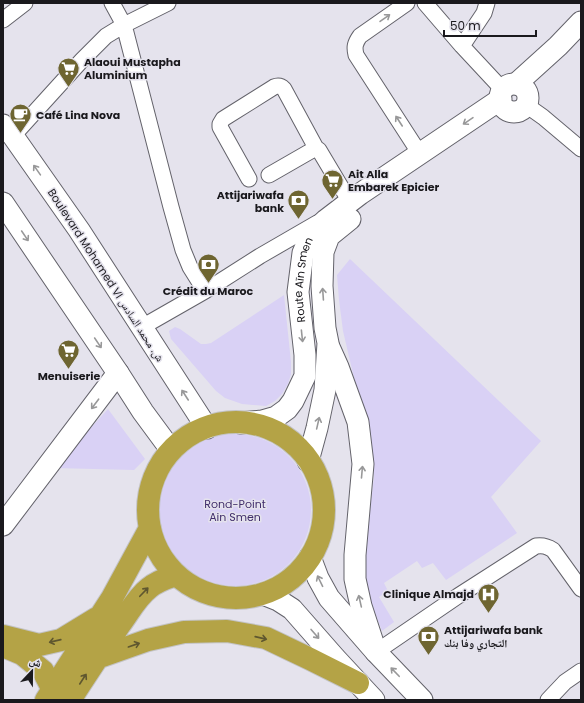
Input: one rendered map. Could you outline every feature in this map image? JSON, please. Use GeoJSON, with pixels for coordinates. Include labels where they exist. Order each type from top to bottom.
{"type":"FeatureCollection","features":[{"type":"Feature","properties":{"kind":"highway"},"geometry":{"type":"LineString","coordinates":[[240,423],[260,426],[280,435],[296,448],[308,461],[318,482],[323,505],[323,518],[320,535],[316,545],[300,570],[288,581],[263,594],[238,598],[217,596],[197,589],[176,575],[158,552],[150,528],[148,508],[151,486],[165,458],[172,450],[188,437],[206,428],[223,424],[240,423]]}},
{"type":"Feature","properties":{"kind":"highway"},"geometry":{"type":"LineString","coordinates":[[56,697],[150,528]]}},
{"type":"Feature","properties":{"kind":"highway"},"geometry":{"type":"LineString","coordinates":[[56,697],[97,658],[135,602],[143,593],[153,584],[176,575]]}},
{"type":"Feature","properties":{"kind":"highway"},"geometry":{"type":"LineString","coordinates":[[3,636],[39,645],[61,640],[101,616]]}},
{"type":"Feature","properties":{"kind":"highway"},"geometry":{"type":"LineString","coordinates":[[97,658],[148,640],[184,632],[228,631],[266,638],[358,683]]}},
{"type":"Feature","properties":{"kind":"highway"},"geometry":{"type":"LineString","coordinates":[[3,646],[22,654],[43,671],[56,697]]}},
{"type":"Feature","properties":{"kind":"main road"},"geometry":{"type":"LineString","coordinates":[[513,97],[581,22]]}},
{"type":"Feature","properties":{"kind":"main road"},"geometry":{"type":"LineString","coordinates":[[513,97],[572,51],[581,41]]}},
{"type":"Feature","properties":{"kind":"main road","name":"Route Aïn Smen"},"geometry":{"type":"LineString","coordinates":[[240,423],[262,421],[276,417],[287,409],[293,401],[305,376],[298,292],[303,253],[311,234],[344,206],[420,154],[513,97]]}},
{"type":"Feature","properties":{"kind":"main road","name":"Route Aïn Smen"},"geometry":{"type":"LineString","coordinates":[[308,461],[325,390],[328,343],[325,328],[322,286],[323,252],[329,236],[513,97]]}},
{"type":"Feature","properties":{"kind":"main road","name":"Boulevard Mohamed VI ش. محمد السادس"},"geometry":{"type":"LineString","coordinates":[[8,131],[79,230],[206,428]]}},
{"type":"Feature","properties":{"kind":"main road"},"geometry":{"type":"LineString","coordinates":[[3,203],[143,412],[172,450]]}},
{"type":"Feature","properties":{"kind":"main road"},"geometry":{"type":"LineString","coordinates":[[328,343],[358,422],[363,464],[355,555],[356,579],[361,606],[376,652]]}},
{"type":"Feature","properties":{"kind":"main road"},"geometry":{"type":"LineString","coordinates":[[3,526],[118,373]]}},
{"type":"Feature","properties":{"kind":"main road"},"geometry":{"type":"LineString","coordinates":[[310,556],[318,578],[329,598],[376,652],[422,700]]}},
{"type":"Feature","properties":{"kind":"main road"},"geometry":{"type":"LineString","coordinates":[[263,594],[278,600],[292,609],[374,700]]}},
{"type":"Feature","properties":{"kind":"street"},"geometry":{"type":"LineString","coordinates":[[3,20],[25,3]]}},
{"type":"Feature","properties":{"kind":"street"},"geometry":{"type":"LineString","coordinates":[[112,3],[124,24],[170,207],[183,250],[190,267],[205,291]]}},
{"type":"Feature","properties":{"kind":"street"},"geometry":{"type":"LineString","coordinates":[[8,131],[106,36],[124,24],[168,3]]}},
{"type":"Feature","properties":{"kind":"street"},"geometry":{"type":"LineString","coordinates":[[407,3],[360,36],[354,49],[356,55],[420,154]]}},
{"type":"Feature","properties":{"kind":"street"},"geometry":{"type":"LineString","coordinates":[[425,3],[462,46],[513,97],[543,117],[581,149]]}},
{"type":"Feature","properties":{"kind":"street"},"geometry":{"type":"LineString","coordinates":[[462,46],[484,14],[486,3]]}},
{"type":"Feature","properties":{"kind":"street"},"geometry":{"type":"LineString","coordinates":[[142,327],[205,291],[344,206],[319,150],[316,148],[281,86],[274,87],[223,119],[220,124],[220,127],[249,179]]}},
{"type":"Feature","properties":{"kind":"street"},"geometry":{"type":"LineString","coordinates":[[269,175],[316,148]]}},
{"type":"Feature","properties":{"kind":"street"},"geometry":{"type":"LineString","coordinates":[[376,652],[452,600],[536,546],[548,546],[553,550],[581,588]]}},
{"type":"Feature","properties":{"kind":"street"},"geometry":{"type":"LineString","coordinates":[[548,700],[565,682],[581,671]]}},
{"type":"Feature","properties":{"kind":"green space"},"geometry":{"type":"Polygon","coordinates":[[[350,259],[541,441],[491,497],[517,533],[446,580],[433,563],[422,568],[417,561],[384,583],[388,591],[379,597],[394,622],[382,631],[370,600],[365,574],[365,552],[374,477],[372,455],[343,331],[339,300],[337,275],[350,259]]]}},
{"type":"Feature","properties":{"kind":"green space"},"geometry":{"type":"Polygon","coordinates":[[[284,295],[291,374],[288,384],[282,394],[275,401],[266,406],[242,404],[225,398],[216,391],[171,339],[169,331],[175,327],[201,344],[211,343],[284,295]]]}},
{"type":"Feature","properties":{"kind":"green space"},"geometry":{"type":"Polygon","coordinates":[[[108,409],[145,459],[134,470],[54,468],[108,409]]]}},
{"type":"Feature","properties":{"kind":"green space","name":"Rond-Point Ain Smen"},"geometry":{"type":"Polygon","coordinates":[[[228,434],[242,434],[257,437],[271,443],[289,456],[302,474],[308,488],[311,510],[308,532],[302,546],[289,564],[271,577],[257,583],[242,586],[228,586],[213,583],[199,577],[187,569],[176,558],[168,546],[162,532],[159,517],[159,503],[162,488],[168,474],[176,462],[187,451],[199,443],[213,437],[228,434]]]}},
{"type":"Feature","properties":{"kind":"place","name":"Alaoui Mustapha Aluminium"},"geometry":{"type":"Point","coordinates":[68,88]}},
{"type":"Feature","properties":{"kind":"place","name":"Café Lina Nova"},"geometry":{"type":"Point","coordinates":[21,134]}},
{"type":"Feature","properties":{"kind":"place","name":"Ait Alla Embarek Epicier"},"geometry":{"type":"Point","coordinates":[332,200]}},
{"type":"Feature","properties":{"kind":"place","name":"Attijariwafa bank"},"geometry":{"type":"Point","coordinates":[299,220]}},
{"type":"Feature","properties":{"kind":"place","name":"Crédit du Maroc"},"geometry":{"type":"Point","coordinates":[208,284]}},
{"type":"Feature","properties":{"kind":"place","name":"Menuiserie"},"geometry":{"type":"Point","coordinates":[69,370]}},
{"type":"Feature","properties":{"kind":"place","name":"Clinique Almajd"},"geometry":{"type":"Point","coordinates":[489,614]}},
{"type":"Feature","properties":{"kind":"place","name":"Attijariwafa bank التجاري وفا بنك"},"geometry":{"type":"Point","coordinates":[428,656]}}]}
